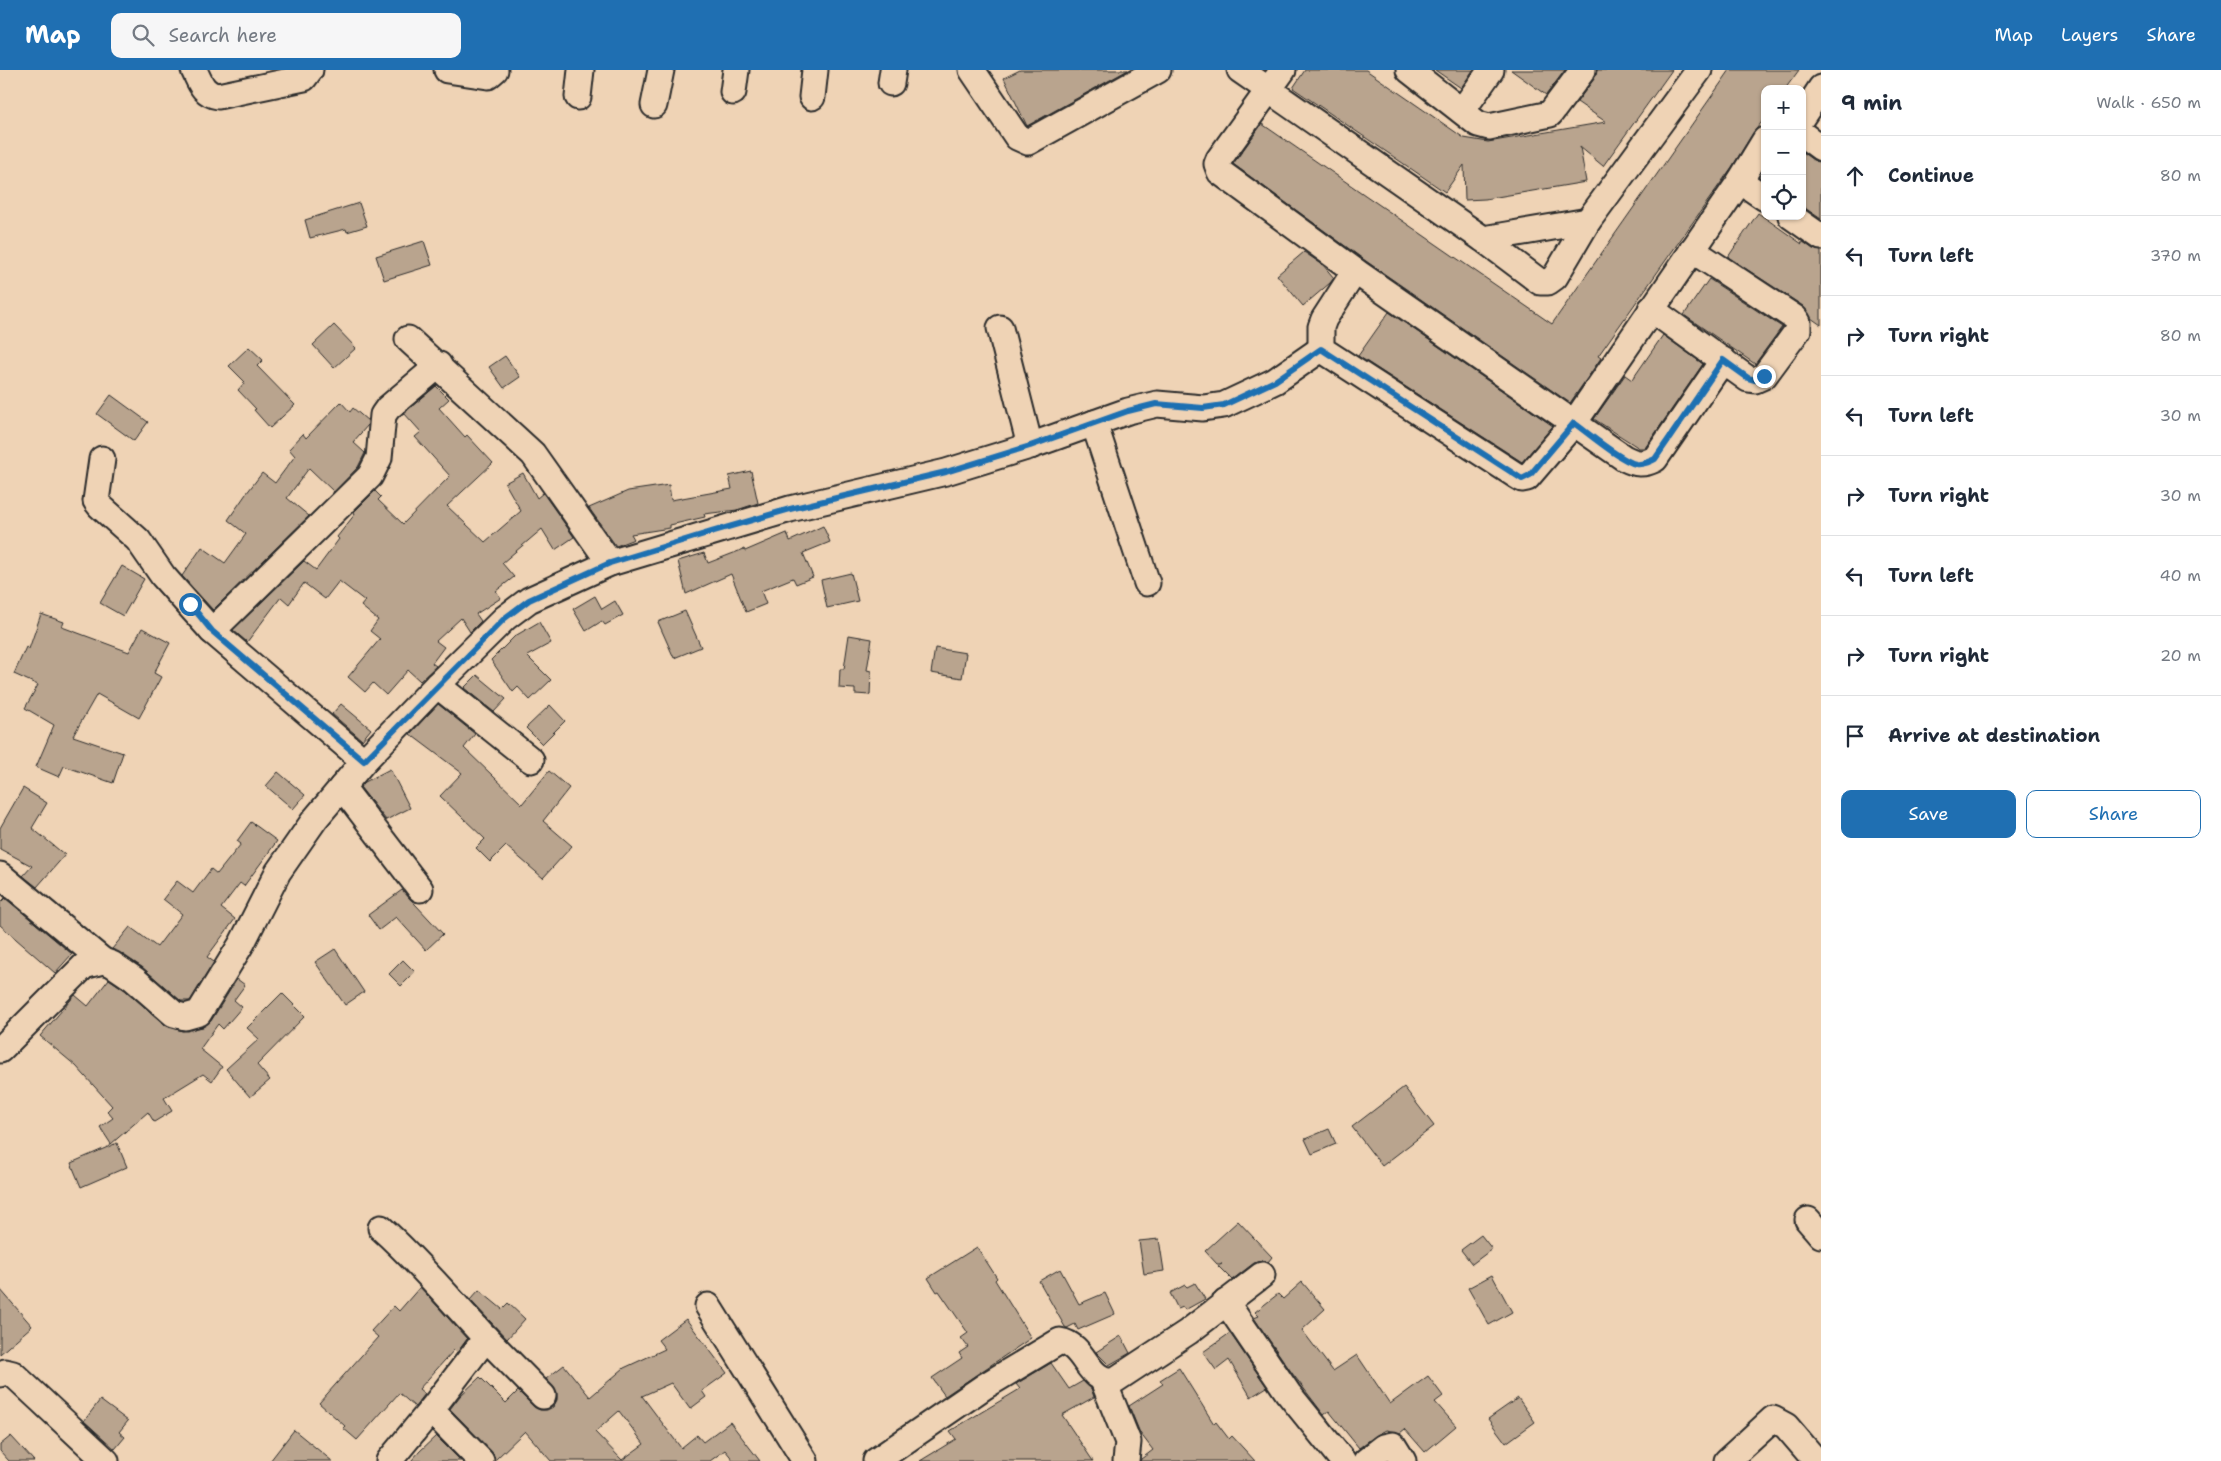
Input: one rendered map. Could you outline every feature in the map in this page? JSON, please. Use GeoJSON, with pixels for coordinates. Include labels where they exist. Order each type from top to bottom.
{"type":"FeatureCollection","features":[{"type":"Feature","properties":{"kind":"street"},"geometry":{"type":"LineString","coordinates":[[194,70],[203,88],[209,95],[218,96],[304,78],[310,70]]}},
{"type":"Feature","properties":{"kind":"street"},"geometry":{"type":"LineString","coordinates":[[447,70],[488,76],[495,70]]}},
{"type":"Feature","properties":{"kind":"street"},"geometry":{"type":"LineString","coordinates":[[578,97],[582,70]]}},
{"type":"Feature","properties":{"kind":"street"},"geometry":{"type":"LineString","coordinates":[[654,105],[661,70]]}},
{"type":"Feature","properties":{"kind":"street"},"geometry":{"type":"LineString","coordinates":[[812,97],[816,70]]}},
{"type":"Feature","properties":{"kind":"street"},"geometry":{"type":"LineString","coordinates":[[972,70],[1017,137],[1028,142],[1158,70]]}},
{"type":"Feature","properties":{"kind":"street"},"geometry":{"type":"LineString","coordinates":[[1240,70],[1277,80],[1532,278],[1540,282],[1548,282],[1555,276],[1588,221],[1699,70]]}},
{"type":"Feature","properties":{"kind":"street"},"geometry":{"type":"LineString","coordinates":[[1409,70],[1478,124],[1489,127],[1550,114],[1583,70]]}},
{"type":"Feature","properties":{"kind":"street"},"geometry":{"type":"LineString","coordinates":[[1462,111],[1491,70]]}},
{"type":"Feature","properties":{"kind":"street"},"geometry":{"type":"LineString","coordinates":[[1277,80],[1219,159],[1218,168],[1220,172],[1355,271],[1624,458],[1634,463],[1647,463],[1655,459],[1723,360]]}},
{"type":"Feature","properties":{"kind":"street"},"geometry":{"type":"LineString","coordinates":[[1806,111],[1821,88]]}},
{"type":"Feature","properties":{"kind":"street"},"geometry":{"type":"LineString","coordinates":[[1806,137],[1821,148]]}},
{"type":"Feature","properties":{"kind":"street"},"geometry":{"type":"LineString","coordinates":[[1311,356],[1522,479],[1530,475],[1574,423],[1740,181],[1761,147]]}},
{"type":"Feature","properties":{"kind":"street"},"geometry":{"type":"LineString","coordinates":[[1740,181],[1761,195]]}},
{"type":"Feature","properties":{"kind":"street"},"geometry":{"type":"LineString","coordinates":[[1797,220],[1821,237]]}},
{"type":"Feature","properties":{"kind":"street"},"geometry":{"type":"LineString","coordinates":[[1483,239],[1588,221]]}},
{"type":"Feature","properties":{"kind":"street"},"geometry":{"type":"LineString","coordinates":[[1651,309],[1748,378],[1755,380],[1761,379],[1798,330],[1798,322],[1692,250]]}},
{"type":"Feature","properties":{"kind":"street"},"geometry":{"type":"LineString","coordinates":[[0,875],[103,961],[112,964],[134,979],[174,1014],[185,1017],[199,1013],[242,943],[278,872],[315,819],[364,761],[438,684],[505,618],[529,600],[610,563],[790,509],[946,472],[1030,446],[1128,411],[1156,404],[1203,408],[1224,405],[1275,381],[1311,356],[1324,319],[1355,271]]}},
{"type":"Feature","properties":{"kind":"street"},"geometry":{"type":"LineString","coordinates":[[1000,328],[1030,446]]}},
{"type":"Feature","properties":{"kind":"street"},"geometry":{"type":"LineString","coordinates":[[408,339],[439,365],[533,454],[610,563]]}},
{"type":"Feature","properties":{"kind":"street"},"geometry":{"type":"LineString","coordinates":[[212,631],[370,476],[379,458],[383,415],[388,408],[439,365]]}},
{"type":"Feature","properties":{"kind":"street"},"geometry":{"type":"LineString","coordinates":[[1094,424],[1147,583]]}},
{"type":"Feature","properties":{"kind":"street"},"geometry":{"type":"LineString","coordinates":[[102,459],[96,501],[105,512],[129,530],[138,540],[163,576],[190,604],[212,631],[364,761]]}},
{"type":"Feature","properties":{"kind":"street"},"geometry":{"type":"LineString","coordinates":[[438,684],[531,760]]}},
{"type":"Feature","properties":{"kind":"street"},"geometry":{"type":"LineString","coordinates":[[342,787],[420,889]]}},
{"type":"Feature","properties":{"kind":"street"},"geometry":{"type":"LineString","coordinates":[[0,1050],[84,966],[103,961]]}},
{"type":"Feature","properties":{"kind":"street"},"geometry":{"type":"LineString","coordinates":[[381,1228],[405,1250],[486,1338],[544,1396]]}},
{"type":"Feature","properties":{"kind":"street"},"geometry":{"type":"LineString","coordinates":[[1103,1380],[1115,1380],[1148,1360],[1262,1274]]}},
{"type":"Feature","properties":{"kind":"street"},"geometry":{"type":"LineString","coordinates":[[1226,1302],[1288,1393],[1343,1461]]}},
{"type":"Feature","properties":{"kind":"street"},"geometry":{"type":"LineString","coordinates":[[708,1306],[806,1461]]}},
{"type":"Feature","properties":{"kind":"street"},"geometry":{"type":"LineString","coordinates":[[388,1461],[431,1410],[486,1338]]}},
{"type":"Feature","properties":{"kind":"street"},"geometry":{"type":"LineString","coordinates":[[876,1461],[986,1386],[1060,1341],[1073,1346],[1091,1370],[1103,1380],[1128,1442],[1126,1461]]}},
{"type":"Feature","properties":{"kind":"street"},"geometry":{"type":"LineString","coordinates":[[0,1374],[5,1372],[13,1374],[106,1461]]}},
{"type":"Feature","properties":{"kind":"street"},"geometry":{"type":"LineString","coordinates":[[431,1410],[481,1461]]}},
{"type":"Feature","properties":{"kind":"street"},"geometry":{"type":"LineString","coordinates":[[1727,1461],[1774,1419],[1786,1426],[1816,1461]]}},
{"type":"Feature","properties":{"kind":"street"},"geometry":{"type":"LineString","coordinates":[[1366,1461],[1384,1447],[1393,1445],[1403,1461]]}},
{"type":"Feature","properties":{"kind":"building"},"geometry":{"type":"Polygon","coordinates":[[[1020,70],[1128,70],[1027,126],[1004,78],[1020,70]]]}},
{"type":"Feature","properties":{"kind":"building"},"geometry":{"type":"Polygon","coordinates":[[[1305,70],[1366,70],[1464,138],[1488,142],[1606,122],[1577,102],[1594,79],[1597,70],[1672,70],[1603,166],[1580,147],[1586,182],[1485,199],[1465,200],[1464,165],[1445,192],[1293,88],[1305,70]]]}},
{"type":"Feature","properties":{"kind":"building"},"geometry":{"type":"Polygon","coordinates":[[[1435,70],[1473,70],[1461,88],[1435,70]]]}},
{"type":"Feature","properties":{"kind":"building"},"geometry":{"type":"Polygon","coordinates":[[[1511,70],[1565,70],[1546,95],[1511,70]]]}},
{"type":"Feature","properties":{"kind":"building"},"geometry":{"type":"Polygon","coordinates":[[[1730,70],[1799,70],[1788,85],[1761,85],[1761,123],[1598,356],[1601,358],[1570,403],[1363,259],[1233,164],[1262,124],[1552,324],[1730,70]]]}},
{"type":"Feature","properties":{"kind":"building"},"geometry":{"type":"Polygon","coordinates":[[[1806,155],[1813,160],[1821,162],[1821,219],[1806,209],[1806,155]]]}},
{"type":"Feature","properties":{"kind":"building"},"geometry":{"type":"Polygon","coordinates":[[[359,203],[367,226],[347,232],[346,229],[310,238],[305,220],[359,203]]]}},
{"type":"Feature","properties":{"kind":"building"},"geometry":{"type":"Polygon","coordinates":[[[1758,213],[1761,215],[1761,220],[1768,220],[1802,244],[1802,241],[1813,249],[1821,251],[1821,325],[1811,318],[1803,306],[1728,257],[1758,213]]]}},
{"type":"Feature","properties":{"kind":"building"},"geometry":{"type":"Polygon","coordinates":[[[424,241],[432,265],[384,280],[376,256],[424,241]]]}},
{"type":"Feature","properties":{"kind":"building"},"geometry":{"type":"Polygon","coordinates":[[[1304,252],[1323,265],[1334,278],[1303,306],[1277,275],[1304,252]]]}},
{"type":"Feature","properties":{"kind":"building"},"geometry":{"type":"Polygon","coordinates":[[[1709,279],[1782,327],[1755,364],[1684,315],[1709,279]]]}},
{"type":"Feature","properties":{"kind":"building"},"geometry":{"type":"Polygon","coordinates":[[[1389,312],[1553,426],[1522,462],[1358,356],[1389,312]]]}},
{"type":"Feature","properties":{"kind":"building"},"geometry":{"type":"Polygon","coordinates":[[[334,325],[356,348],[334,368],[313,345],[334,325]]]}},
{"type":"Feature","properties":{"kind":"building"},"geometry":{"type":"Polygon","coordinates":[[[1663,335],[1703,364],[1645,448],[1639,448],[1594,419],[1625,375],[1632,380],[1663,335]]]}},
{"type":"Feature","properties":{"kind":"building"},"geometry":{"type":"Polygon","coordinates":[[[249,347],[263,360],[257,366],[295,405],[270,428],[254,410],[256,409],[238,390],[245,382],[229,366],[249,347]]]}},
{"type":"Feature","properties":{"kind":"building"},"geometry":{"type":"Polygon","coordinates":[[[505,356],[520,377],[504,388],[489,367],[505,356]]]}},
{"type":"Feature","properties":{"kind":"building"},"geometry":{"type":"Polygon","coordinates":[[[436,386],[449,399],[439,408],[465,437],[467,435],[493,463],[447,506],[485,542],[521,511],[505,483],[523,473],[537,498],[543,493],[574,537],[555,550],[542,529],[502,563],[514,577],[496,591],[501,598],[476,614],[481,621],[470,632],[461,618],[436,641],[444,647],[432,663],[436,666],[420,681],[408,670],[386,695],[373,683],[365,692],[348,677],[380,639],[370,631],[378,620],[361,606],[365,601],[339,581],[325,599],[304,583],[289,604],[281,597],[247,642],[233,630],[304,561],[316,570],[339,539],[337,537],[355,514],[354,512],[375,491],[381,497],[378,500],[403,524],[450,476],[415,437],[421,432],[404,413],[436,386]]]}},
{"type":"Feature","properties":{"kind":"building"},"geometry":{"type":"Polygon","coordinates":[[[111,395],[148,422],[134,441],[97,414],[111,395]]]}},
{"type":"Feature","properties":{"kind":"building"},"geometry":{"type":"Polygon","coordinates":[[[341,402],[350,412],[353,408],[368,421],[368,425],[353,442],[365,453],[358,467],[334,492],[309,468],[287,498],[309,516],[213,610],[182,576],[202,547],[225,563],[246,534],[228,520],[246,494],[262,473],[275,483],[295,456],[289,449],[303,434],[306,438],[341,402]]]}},
{"type":"Feature","properties":{"kind":"building"},"geometry":{"type":"Polygon","coordinates":[[[751,471],[758,503],[737,510],[704,514],[705,517],[670,525],[670,528],[631,534],[634,539],[616,546],[589,508],[628,491],[669,485],[671,500],[732,489],[729,476],[751,471]]]}},
{"type":"Feature","properties":{"kind":"building"},"geometry":{"type":"Polygon","coordinates":[[[823,526],[830,542],[803,553],[813,577],[796,584],[793,578],[761,591],[766,604],[746,612],[731,574],[686,594],[678,561],[704,553],[708,563],[744,549],[745,551],[787,533],[790,541],[823,526]]]}},
{"type":"Feature","properties":{"kind":"building"},"geometry":{"type":"Polygon","coordinates":[[[122,566],[144,579],[123,616],[100,603],[122,566]]]}},
{"type":"Feature","properties":{"kind":"building"},"geometry":{"type":"Polygon","coordinates":[[[851,573],[858,601],[827,608],[821,580],[851,573]]]}},
{"type":"Feature","properties":{"kind":"building"},"geometry":{"type":"Polygon","coordinates":[[[595,596],[602,609],[615,601],[623,615],[605,625],[602,621],[586,631],[573,609],[595,596]]]}},
{"type":"Feature","properties":{"kind":"building"},"geometry":{"type":"Polygon","coordinates":[[[685,611],[701,647],[674,658],[658,622],[685,611]]]}},
{"type":"Feature","properties":{"kind":"building"},"geometry":{"type":"Polygon","coordinates":[[[41,614],[64,622],[62,627],[129,652],[142,628],[170,643],[154,673],[161,677],[139,718],[97,694],[73,736],[123,753],[113,783],[64,766],[59,777],[36,767],[54,725],[25,708],[38,685],[14,674],[26,647],[29,649],[41,614]]]}},
{"type":"Feature","properties":{"kind":"building"},"geometry":{"type":"Polygon","coordinates":[[[539,622],[551,643],[527,656],[551,680],[530,700],[518,687],[513,692],[491,660],[515,636],[539,622]]]}},
{"type":"Feature","properties":{"kind":"building"},"geometry":{"type":"Polygon","coordinates":[[[849,635],[872,639],[867,670],[871,671],[870,695],[855,694],[855,689],[839,688],[840,669],[844,669],[849,635]]]}},
{"type":"Feature","properties":{"kind":"building"},"geometry":{"type":"Polygon","coordinates":[[[935,648],[966,653],[962,678],[931,673],[935,648]]]}},
{"type":"Feature","properties":{"kind":"building"},"geometry":{"type":"Polygon","coordinates":[[[477,675],[506,699],[494,712],[464,688],[477,675]]]}},
{"type":"Feature","properties":{"kind":"building"},"geometry":{"type":"Polygon","coordinates":[[[341,704],[371,729],[362,740],[332,714],[341,704]]]}},
{"type":"Feature","properties":{"kind":"building"},"geometry":{"type":"Polygon","coordinates":[[[438,704],[475,734],[464,748],[522,804],[549,771],[569,788],[543,821],[572,846],[543,878],[506,846],[490,862],[476,848],[485,839],[440,796],[462,773],[410,734],[438,704]]]}},
{"type":"Feature","properties":{"kind":"building"},"geometry":{"type":"Polygon","coordinates":[[[550,705],[565,721],[542,744],[526,728],[550,705]]]}},
{"type":"Feature","properties":{"kind":"building"},"geometry":{"type":"Polygon","coordinates":[[[390,769],[410,808],[386,820],[360,787],[365,782],[390,769]]]}},
{"type":"Feature","properties":{"kind":"building"},"geometry":{"type":"Polygon","coordinates":[[[278,772],[305,795],[293,809],[266,786],[278,772]]]}},
{"type":"Feature","properties":{"kind":"building"},"geometry":{"type":"Polygon","coordinates":[[[23,788],[47,803],[32,828],[65,855],[37,887],[23,876],[32,866],[0,849],[0,828],[23,788]]]}},
{"type":"Feature","properties":{"kind":"building"},"geometry":{"type":"Polygon","coordinates":[[[251,822],[277,841],[244,886],[240,883],[221,908],[235,919],[207,957],[214,962],[190,1001],[181,1001],[142,967],[112,949],[130,927],[157,947],[182,914],[163,899],[177,881],[193,893],[211,869],[217,874],[241,844],[237,841],[251,822]]]}},
{"type":"Feature","properties":{"kind":"building"},"geometry":{"type":"Polygon","coordinates":[[[402,890],[443,934],[426,950],[396,917],[379,930],[368,915],[402,890]]]}},
{"type":"Feature","properties":{"kind":"building"},"geometry":{"type":"Polygon","coordinates":[[[5,898],[72,954],[55,973],[0,925],[0,903],[5,898]]]}},
{"type":"Feature","properties":{"kind":"building"},"geometry":{"type":"Polygon","coordinates":[[[335,949],[364,992],[345,1005],[315,962],[335,949]]]}},
{"type":"Feature","properties":{"kind":"building"},"geometry":{"type":"Polygon","coordinates":[[[403,960],[415,972],[401,986],[389,974],[403,960]]]}},
{"type":"Feature","properties":{"kind":"building"},"geometry":{"type":"Polygon","coordinates":[[[109,979],[125,990],[165,1025],[182,1031],[203,1027],[211,1021],[237,979],[245,985],[234,1000],[242,1007],[223,1029],[218,1024],[200,1049],[222,1067],[212,1081],[203,1074],[164,1098],[172,1111],[154,1122],[148,1112],[111,1144],[100,1127],[113,1118],[107,1111],[112,1106],[76,1066],[40,1036],[75,995],[88,1006],[109,979]]]}},
{"type":"Feature","properties":{"kind":"building"},"geometry":{"type":"Polygon","coordinates":[[[282,993],[305,1016],[257,1065],[270,1080],[250,1097],[226,1069],[259,1039],[247,1028],[282,993]]]}},
{"type":"Feature","properties":{"kind":"building"},"geometry":{"type":"Polygon","coordinates":[[[1404,1087],[1434,1126],[1382,1166],[1352,1127],[1404,1087]]]}},
{"type":"Feature","properties":{"kind":"building"},"geometry":{"type":"Polygon","coordinates":[[[1329,1129],[1336,1144],[1312,1154],[1305,1139],[1329,1129]]]}},
{"type":"Feature","properties":{"kind":"building"},"geometry":{"type":"Polygon","coordinates":[[[117,1143],[127,1167],[81,1187],[71,1163],[117,1143]]]}},
{"type":"Feature","properties":{"kind":"building"},"geometry":{"type":"Polygon","coordinates":[[[1238,1221],[1272,1257],[1268,1262],[1254,1263],[1232,1280],[1218,1266],[1222,1264],[1217,1264],[1205,1251],[1238,1221]]]}},
{"type":"Feature","properties":{"kind":"building"},"geometry":{"type":"Polygon","coordinates":[[[1481,1235],[1492,1249],[1472,1264],[1461,1250],[1481,1235]]]}},
{"type":"Feature","properties":{"kind":"building"},"geometry":{"type":"Polygon","coordinates":[[[1159,1239],[1164,1271],[1144,1274],[1139,1241],[1159,1239]]]}},
{"type":"Feature","properties":{"kind":"building"},"geometry":{"type":"Polygon","coordinates":[[[977,1247],[1031,1338],[945,1396],[932,1378],[962,1358],[959,1353],[968,1347],[961,1338],[968,1333],[928,1278],[977,1247]]]}},
{"type":"Feature","properties":{"kind":"building"},"geometry":{"type":"Polygon","coordinates":[[[1060,1269],[1079,1304],[1105,1293],[1115,1314],[1078,1330],[1075,1324],[1067,1328],[1065,1327],[1039,1281],[1060,1269]]]}},
{"type":"Feature","properties":{"kind":"building"},"geometry":{"type":"Polygon","coordinates":[[[1492,1275],[1512,1312],[1489,1325],[1468,1288],[1492,1275]]]}},
{"type":"Feature","properties":{"kind":"building"},"geometry":{"type":"Polygon","coordinates":[[[1302,1282],[1325,1309],[1302,1330],[1333,1371],[1357,1355],[1390,1404],[1428,1376],[1443,1396],[1435,1402],[1456,1426],[1425,1452],[1405,1429],[1400,1433],[1386,1430],[1359,1448],[1329,1411],[1324,1415],[1254,1318],[1259,1316],[1255,1312],[1278,1294],[1283,1299],[1302,1282]]]}},
{"type":"Feature","properties":{"kind":"building"},"geometry":{"type":"Polygon","coordinates":[[[1195,1283],[1205,1299],[1185,1310],[1183,1307],[1178,1309],[1170,1293],[1185,1285],[1187,1287],[1195,1283]]]}},
{"type":"Feature","properties":{"kind":"building"},"geometry":{"type":"Polygon","coordinates":[[[420,1287],[467,1339],[457,1353],[454,1350],[419,1389],[425,1394],[415,1407],[399,1393],[357,1440],[343,1428],[345,1426],[319,1403],[378,1337],[371,1331],[394,1306],[399,1311],[420,1287]]]}},
{"type":"Feature","properties":{"kind":"building"},"geometry":{"type":"Polygon","coordinates":[[[0,1289],[32,1326],[0,1354],[0,1289]]]}},
{"type":"Feature","properties":{"kind":"building"},"geometry":{"type":"Polygon","coordinates":[[[479,1290],[502,1309],[508,1303],[525,1319],[507,1339],[470,1300],[479,1290]]]}},
{"type":"Feature","properties":{"kind":"building"},"geometry":{"type":"Polygon","coordinates":[[[686,1319],[727,1373],[702,1391],[706,1397],[690,1409],[671,1383],[642,1396],[681,1448],[697,1435],[703,1442],[730,1422],[760,1461],[734,1461],[725,1450],[710,1461],[551,1461],[525,1431],[495,1460],[491,1451],[450,1409],[460,1396],[480,1377],[506,1403],[518,1391],[533,1406],[540,1410],[547,1410],[553,1407],[557,1400],[557,1393],[546,1379],[564,1365],[590,1397],[624,1368],[665,1349],[658,1340],[686,1319]],[[619,1411],[595,1432],[622,1460],[644,1444],[619,1411]]]}},
{"type":"Feature","properties":{"kind":"building"},"geometry":{"type":"Polygon","coordinates":[[[1230,1333],[1267,1387],[1251,1397],[1229,1360],[1216,1370],[1203,1352],[1230,1333]]]}},
{"type":"Feature","properties":{"kind":"building"},"geometry":{"type":"Polygon","coordinates":[[[1121,1336],[1130,1353],[1109,1365],[1096,1352],[1121,1336]]]}},
{"type":"Feature","properties":{"kind":"building"},"geometry":{"type":"Polygon","coordinates":[[[1051,1363],[1069,1389],[1083,1381],[1091,1388],[1094,1397],[1062,1415],[1093,1461],[920,1461],[956,1439],[950,1431],[1020,1389],[1016,1384],[1051,1363]]]}},
{"type":"Feature","properties":{"kind":"building"},"geometry":{"type":"Polygon","coordinates":[[[1179,1368],[1214,1424],[1216,1422],[1229,1439],[1232,1436],[1255,1461],[1140,1461],[1153,1450],[1140,1433],[1129,1406],[1163,1384],[1160,1380],[1179,1368]]]}},
{"type":"Feature","properties":{"kind":"building"},"geometry":{"type":"Polygon","coordinates":[[[1518,1398],[1535,1422],[1506,1443],[1488,1419],[1518,1398]]]}},
{"type":"Feature","properties":{"kind":"building"},"geometry":{"type":"Polygon","coordinates":[[[100,1400],[128,1421],[119,1432],[125,1437],[115,1449],[84,1421],[100,1400]]]}},
{"type":"Feature","properties":{"kind":"building"},"geometry":{"type":"Polygon","coordinates":[[[294,1430],[332,1461],[270,1461],[294,1430]]]}},
{"type":"Feature","properties":{"kind":"building"},"geometry":{"type":"Polygon","coordinates":[[[11,1436],[34,1461],[9,1461],[0,1451],[0,1445],[11,1436]]]}},
{"type":"Feature","properties":{"kind":"building"},"geometry":{"type":"Polygon","coordinates":[[[436,1436],[461,1461],[411,1461],[420,1451],[436,1436]]]}},
{"type":"Feature","properties":{"kind":"route"},"geometry":{"type":"LineString","coordinates":[[190,604],[212,631],[364,761],[505,618],[529,600],[610,563],[790,509],[946,472],[1030,446],[1128,411],[1156,404],[1192,406],[1196,408],[1224,405],[1243,398],[1275,381],[1321,349],[1522,479],[1530,475],[1574,423],[1624,458],[1634,463],[1647,463],[1655,459],[1723,360],[1748,378],[1755,380],[1761,379],[1764,376]]}}]}
